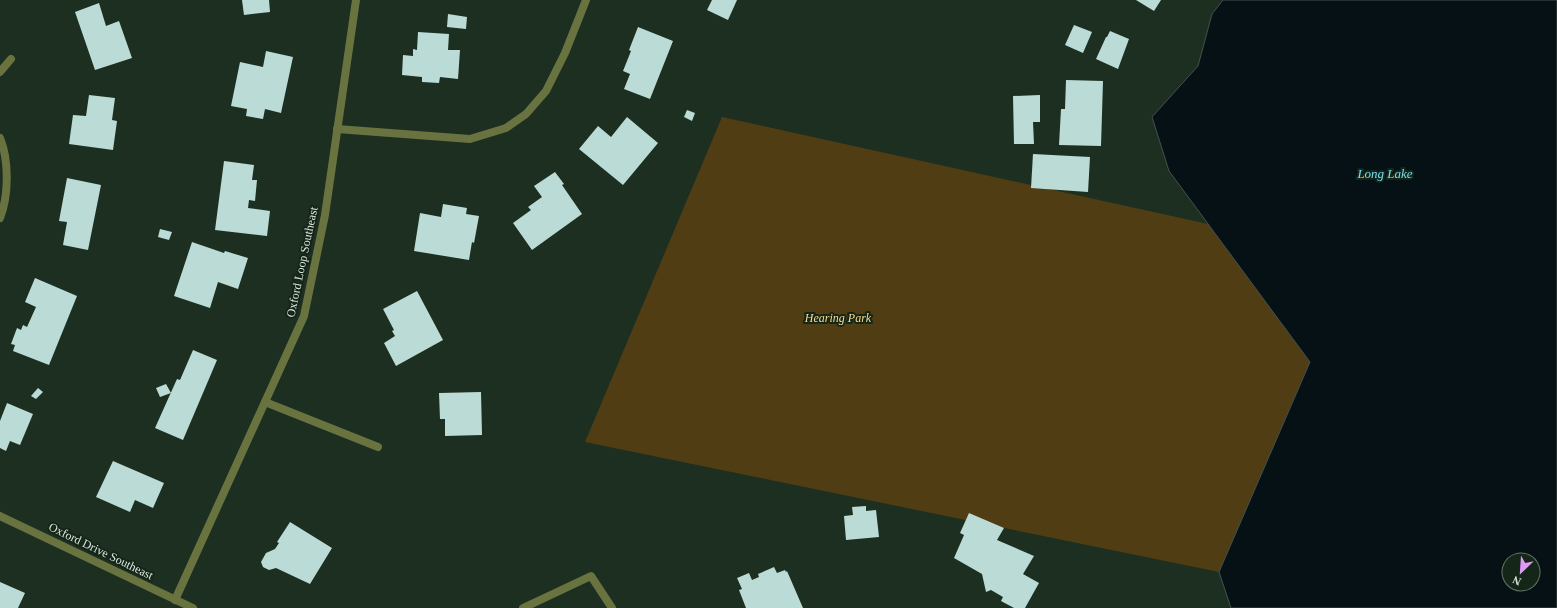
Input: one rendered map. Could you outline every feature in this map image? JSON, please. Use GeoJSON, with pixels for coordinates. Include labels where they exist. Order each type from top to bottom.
{"type":"FeatureCollection","features":[{"type":"Feature","properties":{"kind":"street","name":"Oxford Loop Southeast"},"geometry":{"type":"LineString","coordinates":[[174,600],[304,316],[325,215],[356,0]]}},
{"type":"Feature","properties":{"kind":"street"},"geometry":{"type":"LineString","coordinates":[[337,129],[470,139],[506,128],[526,114],[546,91],[565,53],[586,0]]}},
{"type":"Feature","properties":{"kind":"street"},"geometry":{"type":"LineString","coordinates":[[0,72],[11,59]]}},
{"type":"Feature","properties":{"kind":"street"},"geometry":{"type":"LineString","coordinates":[[0,138],[4,148],[7,183],[0,218]]}},
{"type":"Feature","properties":{"kind":"street"},"geometry":{"type":"LineString","coordinates":[[265,402],[378,447]]}},
{"type":"Feature","properties":{"kind":"street","name":"Oxford Drive Southeast"},"geometry":{"type":"LineString","coordinates":[[0,516],[193,608]]}},
{"type":"Feature","properties":{"kind":"street"},"geometry":{"type":"LineString","coordinates":[[523,608],[591,576],[612,608]]}},
{"type":"Feature","properties":{"kind":"green space","name":"Hearing Park"},"geometry":{"type":"Polygon","coordinates":[[[722,117],[1208,224],[1310,362],[1219,572],[585,442],[722,117]]]}},
{"type":"Feature","properties":{"kind":"water","name":"Long Lake"},"geometry":{"type":"Polygon","coordinates":[[[1223,0],[1557,0],[1557,608],[1231,608],[1219,572],[1310,362],[1169,171],[1152,117],[1198,66],[1212,14],[1223,0]]]}},
{"type":"Feature","properties":{"kind":"building"},"geometry":{"type":"Polygon","coordinates":[[[242,0],[269,0],[270,12],[244,15],[242,0]]]}},
{"type":"Feature","properties":{"kind":"building"},"geometry":{"type":"Polygon","coordinates":[[[712,0],[737,0],[728,20],[707,10],[712,0]]]}},
{"type":"Feature","properties":{"kind":"building"},"geometry":{"type":"Polygon","coordinates":[[[1136,0],[1161,0],[1154,11],[1136,0]]]}},
{"type":"Feature","properties":{"kind":"building"},"geometry":{"type":"Polygon","coordinates":[[[99,3],[106,26],[119,21],[132,58],[95,70],[75,12],[99,3]]]}},
{"type":"Feature","properties":{"kind":"building"},"geometry":{"type":"Polygon","coordinates":[[[448,14],[467,17],[466,29],[447,27],[448,14]]]}},
{"type":"Feature","properties":{"kind":"building"},"geometry":{"type":"Polygon","coordinates":[[[1074,25],[1092,32],[1083,53],[1065,45],[1074,25]]]}},
{"type":"Feature","properties":{"kind":"building"},"geometry":{"type":"Polygon","coordinates":[[[638,27],[673,41],[650,99],[624,89],[630,74],[623,71],[638,27]]]}},
{"type":"Feature","properties":{"kind":"building"},"geometry":{"type":"Polygon","coordinates":[[[1110,31],[1129,39],[1118,69],[1096,59],[1110,31]]]}},
{"type":"Feature","properties":{"kind":"building"},"geometry":{"type":"Polygon","coordinates":[[[418,32],[449,34],[448,50],[460,50],[458,79],[440,77],[439,83],[422,82],[422,77],[402,75],[403,55],[413,56],[413,49],[417,50],[418,32]]]}},
{"type":"Feature","properties":{"kind":"building"},"geometry":{"type":"Polygon","coordinates":[[[266,51],[293,57],[281,113],[265,109],[263,119],[246,116],[247,109],[231,106],[240,62],[263,67],[266,51]]]}},
{"type":"Feature","properties":{"kind":"building"},"geometry":{"type":"Polygon","coordinates":[[[1066,80],[1103,81],[1101,146],[1059,145],[1061,109],[1065,109],[1066,80]]]}},
{"type":"Feature","properties":{"kind":"building"},"geometry":{"type":"Polygon","coordinates":[[[89,95],[115,98],[112,120],[117,121],[113,150],[69,144],[73,115],[86,116],[89,95]]]}},
{"type":"Feature","properties":{"kind":"building"},"geometry":{"type":"Polygon","coordinates":[[[1040,95],[1040,122],[1033,122],[1034,144],[1014,144],[1013,96],[1040,95]]]}},
{"type":"Feature","properties":{"kind":"building"},"geometry":{"type":"Polygon","coordinates":[[[687,110],[695,113],[692,121],[684,117],[687,110]]]}},
{"type":"Feature","properties":{"kind":"building"},"geometry":{"type":"Polygon","coordinates":[[[627,117],[658,143],[623,185],[579,149],[598,126],[611,137],[627,117]]]}},
{"type":"Feature","properties":{"kind":"building"},"geometry":{"type":"Polygon","coordinates":[[[1033,154],[1090,157],[1088,192],[1031,188],[1033,154]]]}},
{"type":"Feature","properties":{"kind":"building"},"geometry":{"type":"Polygon","coordinates":[[[224,161],[254,165],[252,180],[257,180],[255,201],[249,200],[248,208],[270,211],[267,236],[215,230],[224,161]]]}},
{"type":"Feature","properties":{"kind":"building"},"geometry":{"type":"Polygon","coordinates":[[[555,172],[582,214],[532,250],[513,223],[531,210],[528,207],[542,197],[534,186],[555,172]]]}},
{"type":"Feature","properties":{"kind":"building"},"geometry":{"type":"Polygon","coordinates":[[[67,178],[101,185],[88,250],[63,245],[67,222],[59,221],[67,178]]]}},
{"type":"Feature","properties":{"kind":"building"},"geometry":{"type":"Polygon","coordinates":[[[443,204],[467,208],[466,214],[479,216],[469,260],[414,251],[420,213],[441,217],[443,204]]]}},
{"type":"Feature","properties":{"kind":"building"},"geometry":{"type":"Polygon","coordinates":[[[160,229],[172,232],[169,240],[158,237],[160,229]]]}},
{"type":"Feature","properties":{"kind":"building"},"geometry":{"type":"Polygon","coordinates":[[[192,242],[224,253],[225,251],[248,258],[238,289],[218,282],[210,308],[174,296],[192,242]]]}},
{"type":"Feature","properties":{"kind":"building"},"geometry":{"type":"Polygon","coordinates":[[[35,278],[77,296],[49,365],[13,351],[15,345],[11,344],[17,328],[21,330],[23,325],[27,327],[36,307],[25,302],[35,278]]]}},
{"type":"Feature","properties":{"kind":"building"},"geometry":{"type":"Polygon","coordinates":[[[417,291],[443,340],[396,366],[384,343],[395,336],[392,331],[394,330],[383,309],[417,291]]]}},
{"type":"Feature","properties":{"kind":"building"},"geometry":{"type":"Polygon","coordinates":[[[193,350],[217,360],[183,440],[155,428],[177,379],[180,380],[193,350]]]}},
{"type":"Feature","properties":{"kind":"building"},"geometry":{"type":"Polygon","coordinates":[[[166,384],[171,393],[160,397],[156,388],[166,384]]]}},
{"type":"Feature","properties":{"kind":"building"},"geometry":{"type":"Polygon","coordinates":[[[38,388],[43,392],[36,399],[31,396],[38,388]]]}},
{"type":"Feature","properties":{"kind":"building"},"geometry":{"type":"Polygon","coordinates":[[[481,392],[482,435],[445,436],[445,419],[440,419],[439,393],[481,392]]]}},
{"type":"Feature","properties":{"kind":"building"},"geometry":{"type":"Polygon","coordinates":[[[7,403],[33,414],[20,445],[10,441],[6,451],[0,448],[0,421],[7,403]]]}},
{"type":"Feature","properties":{"kind":"building"},"geometry":{"type":"Polygon","coordinates":[[[113,461],[164,483],[153,508],[135,500],[130,512],[96,497],[113,461]]]}},
{"type":"Feature","properties":{"kind":"building"},"geometry":{"type":"Polygon","coordinates":[[[866,506],[866,511],[876,510],[879,537],[846,540],[844,516],[853,515],[852,507],[866,506]]]}},
{"type":"Feature","properties":{"kind":"building"},"geometry":{"type":"Polygon","coordinates":[[[969,513],[1004,528],[997,540],[1034,556],[1023,574],[1039,583],[1025,608],[1014,608],[1001,601],[1003,597],[991,590],[986,592],[982,574],[954,558],[964,535],[960,533],[969,513]]]}},
{"type":"Feature","properties":{"kind":"building"},"geometry":{"type":"Polygon","coordinates":[[[290,522],[332,548],[310,584],[276,568],[269,570],[263,567],[261,562],[266,553],[275,549],[279,543],[277,542],[290,522]]]}},
{"type":"Feature","properties":{"kind":"building"},"geometry":{"type":"Polygon","coordinates":[[[774,567],[777,573],[785,570],[786,572],[787,571],[803,608],[746,608],[739,590],[742,589],[737,578],[749,573],[752,580],[759,577],[758,574],[774,567]]]}},
{"type":"Feature","properties":{"kind":"building"},"geometry":{"type":"Polygon","coordinates":[[[0,582],[25,593],[18,608],[0,608],[0,582]]]}}]}
